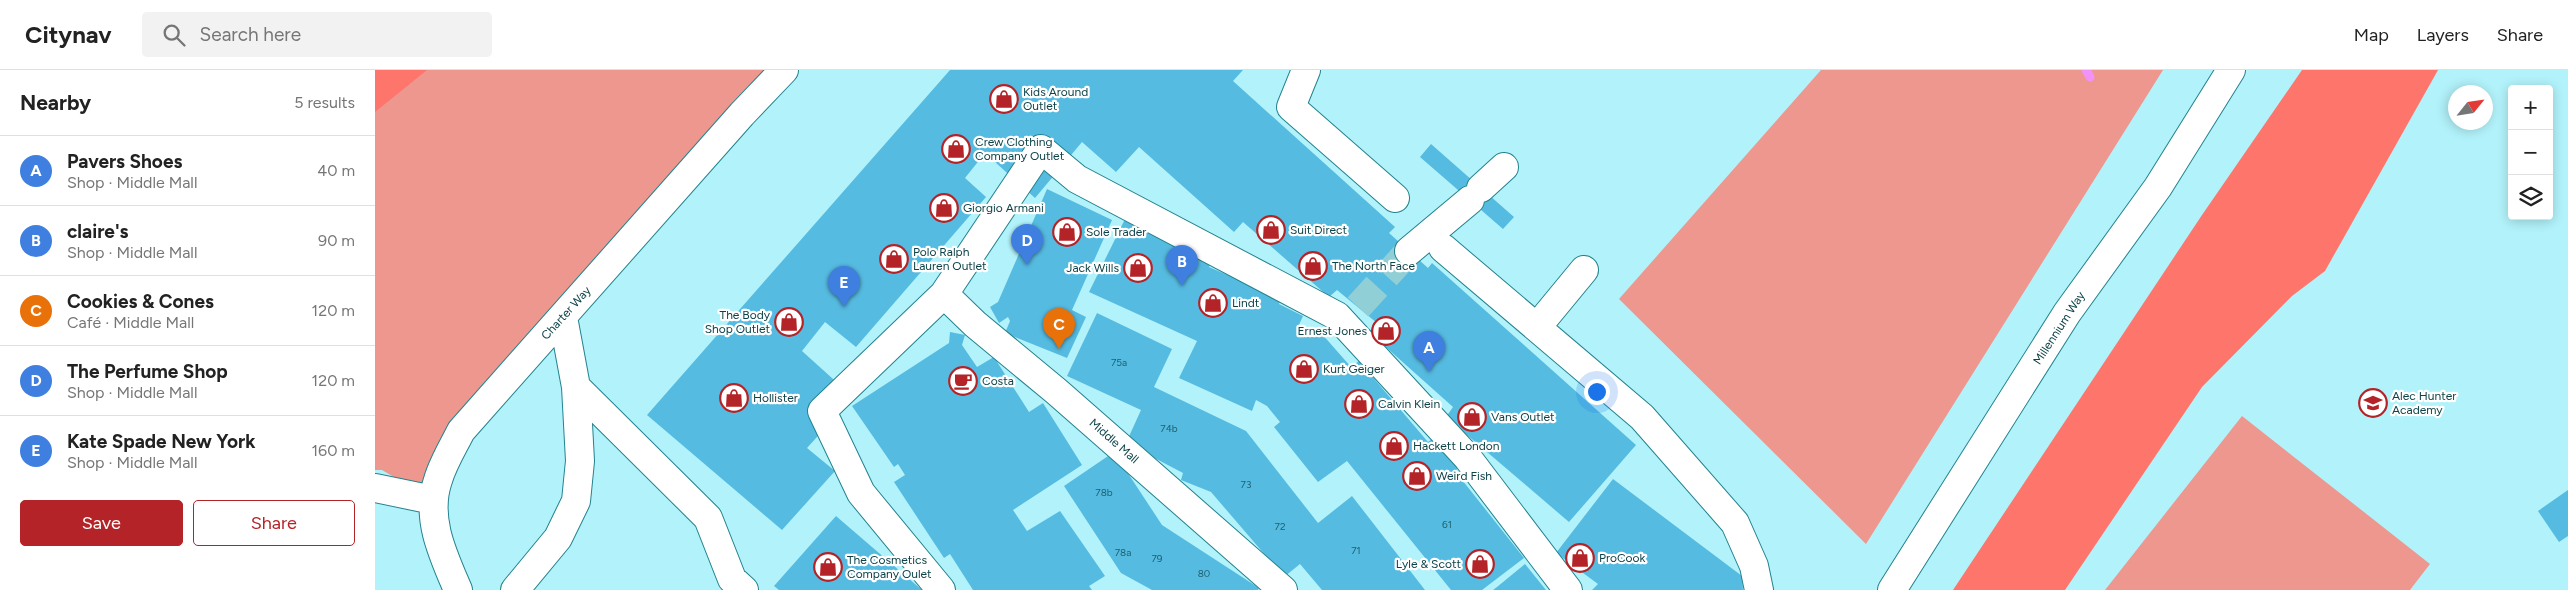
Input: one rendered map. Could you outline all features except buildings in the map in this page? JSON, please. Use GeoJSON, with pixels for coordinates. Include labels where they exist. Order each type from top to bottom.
{"type":"FeatureCollection","features":[{"type":"Feature","properties":{"kind":"street","name":"Charter Way"},"geometry":{"type":"LineString","coordinates":[[458,590],[444,559],[434,525],[433,500],[438,479],[461,431],[742,114],[784,70]]}},
{"type":"Feature","properties":{"kind":"street"},"geometry":{"type":"LineString","coordinates":[[1306,70],[1291,107],[1395,198]]}},
{"type":"Feature","properties":{"kind":"street","name":"Millennium Way"},"geometry":{"type":"LineString","coordinates":[[1892,590],[2067,313],[2158,187],[2231,70]]}},
{"type":"Feature","properties":{"kind":"street"},"geometry":{"type":"LineString","coordinates":[[941,590],[861,494],[822,411],[944,294],[1041,149],[1077,179],[1337,316],[1351,316],[1467,457],[1568,590]]}},
{"type":"Feature","properties":{"kind":"street"},"geometry":{"type":"LineString","coordinates":[[1409,251],[1504,167]]}},
{"type":"Feature","properties":{"kind":"street"},"geometry":{"type":"LineString","coordinates":[[1443,248],[1642,417],[1735,523],[1754,566],[1759,590]]}},
{"type":"Feature","properties":{"kind":"street"},"geometry":{"type":"LineString","coordinates":[[1537,327],[1584,270]]}},
{"type":"Feature","properties":{"kind":"street","name":"Middle Mall"},"geometry":{"type":"LineString","coordinates":[[944,294],[975,324],[1056,390],[1283,590]]}},
{"type":"Feature","properties":{"kind":"street"},"geometry":{"type":"LineString","coordinates":[[515,590],[558,538],[576,501],[580,461],[576,387],[563,317]]}},
{"type":"Feature","properties":{"kind":"street"},"geometry":{"type":"LineString","coordinates":[[576,387],[708,518],[732,579],[744,590]]}},
{"type":"Feature","properties":{"kind":"street"},"geometry":{"type":"LineString","coordinates":[[375,488],[433,500]]}},
{"type":"Feature","properties":{"kind":"shaded area"},"geometry":{"type":"Polygon","coordinates":[[[375,70],[427,70],[375,112],[375,70]]]}},
{"type":"Feature","properties":{"kind":"shaded area"},"geometry":{"type":"Polygon","coordinates":[[[418,70],[783,70],[461,431],[433,500],[382,470],[375,470],[375,105],[418,70]]]}},
{"type":"Feature","properties":{"kind":"shaded area"},"geometry":{"type":"Polygon","coordinates":[[[1821,70],[2163,70],[1866,544],[1619,299],[1821,70]]]}},
{"type":"Feature","properties":{"kind":"shaded area"},"geometry":{"type":"Polygon","coordinates":[[[2302,70],[2438,70],[2325,271],[2292,296],[2202,387],[2065,590],[1953,590],[2202,215],[2302,70]]]}},
{"type":"Feature","properties":{"kind":"shaded area"},"geometry":{"type":"Polygon","coordinates":[[[2242,416],[2430,564],[2410,590],[2105,590],[2242,416]]]}},
{"type":"Feature","properties":{"kind":"waterway"},"geometry":{"type":"LineString","coordinates":[[2086,70],[2090,77]]}},
{"type":"Feature","properties":{"kind":"tunnel"},"geometry":{"type":"LineString","coordinates":[[1358,307],[1409,251]]}},
{"type":"Feature","properties":{"kind":"place","name":"Kids Around Outlet"},"geometry":{"type":"Point","coordinates":[1004,99]}},
{"type":"Feature","properties":{"kind":"place","name":"Crew Clothing Company Outlet"},"geometry":{"type":"Point","coordinates":[956,149]}},
{"type":"Feature","properties":{"kind":"place","name":"Giorgio Armani"},"geometry":{"type":"Point","coordinates":[944,208]}},
{"type":"Feature","properties":{"kind":"place","name":"Suit Direct"},"geometry":{"type":"Point","coordinates":[1271,230]}},
{"type":"Feature","properties":{"kind":"place","name":"Sole Trader"},"geometry":{"type":"Point","coordinates":[1067,232]}},
{"type":"Feature","properties":{"kind":"place","name":"Polo Ralph Lauren Outlet"},"geometry":{"type":"Point","coordinates":[894,259]}},
{"type":"Feature","properties":{"kind":"place","name":"The Perfume Shop"},"geometry":{"type":"Point","coordinates":[1027,265]}},
{"type":"Feature","properties":{"kind":"place","name":"The North Face"},"geometry":{"type":"Point","coordinates":[1313,266]}},
{"type":"Feature","properties":{"kind":"place","name":"Jack Wills"},"geometry":{"type":"Point","coordinates":[1138,268]}},
{"type":"Feature","properties":{"kind":"place","name":"claire's"},"geometry":{"type":"Point","coordinates":[1182,286]}},
{"type":"Feature","properties":{"kind":"place","name":"Lindt"},"geometry":{"type":"Point","coordinates":[1213,303]}},
{"type":"Feature","properties":{"kind":"place","name":"Kate Spade New York"},"geometry":{"type":"Point","coordinates":[844,307]}},
{"type":"Feature","properties":{"kind":"place","name":"The Body Shop Outlet"},"geometry":{"type":"Point","coordinates":[789,322]}},
{"type":"Feature","properties":{"kind":"place","name":"Ernest Jones"},"geometry":{"type":"Point","coordinates":[1386,331]}},
{"type":"Feature","properties":{"kind":"place","name":"Cookies & Cones"},"geometry":{"type":"Point","coordinates":[1059,349]}},
{"type":"Feature","properties":{"kind":"place","name":"Kurt Geiger"},"geometry":{"type":"Point","coordinates":[1304,369]}},
{"type":"Feature","properties":{"kind":"place","name":"Pavers Shoes"},"geometry":{"type":"Point","coordinates":[1429,372]}},
{"type":"Feature","properties":{"kind":"place","name":"Costa"},"geometry":{"type":"Point","coordinates":[963,381]}},
{"type":"Feature","properties":{"kind":"place","name":"Hollister"},"geometry":{"type":"Point","coordinates":[734,398]}},
{"type":"Feature","properties":{"kind":"place","name":"Alec Hunter Academy"},"geometry":{"type":"Point","coordinates":[2373,403]}},
{"type":"Feature","properties":{"kind":"place","name":"Calvin Klein"},"geometry":{"type":"Point","coordinates":[1359,404]}},
{"type":"Feature","properties":{"kind":"place","name":"Vans Outlet"},"geometry":{"type":"Point","coordinates":[1472,417]}},
{"type":"Feature","properties":{"kind":"place","name":"Hackett London"},"geometry":{"type":"Point","coordinates":[1394,446]}},
{"type":"Feature","properties":{"kind":"place","name":"Weird Fish"},"geometry":{"type":"Point","coordinates":[1417,476]}},
{"type":"Feature","properties":{"kind":"place","name":"ProCook"},"geometry":{"type":"Point","coordinates":[1580,558]}},
{"type":"Feature","properties":{"kind":"place","name":"Lyle & Scott"},"geometry":{"type":"Point","coordinates":[1480,564]}},
{"type":"Feature","properties":{"kind":"place","name":"The Cosmetics Company Oulet"},"geometry":{"type":"Point","coordinates":[828,567]}}]}
